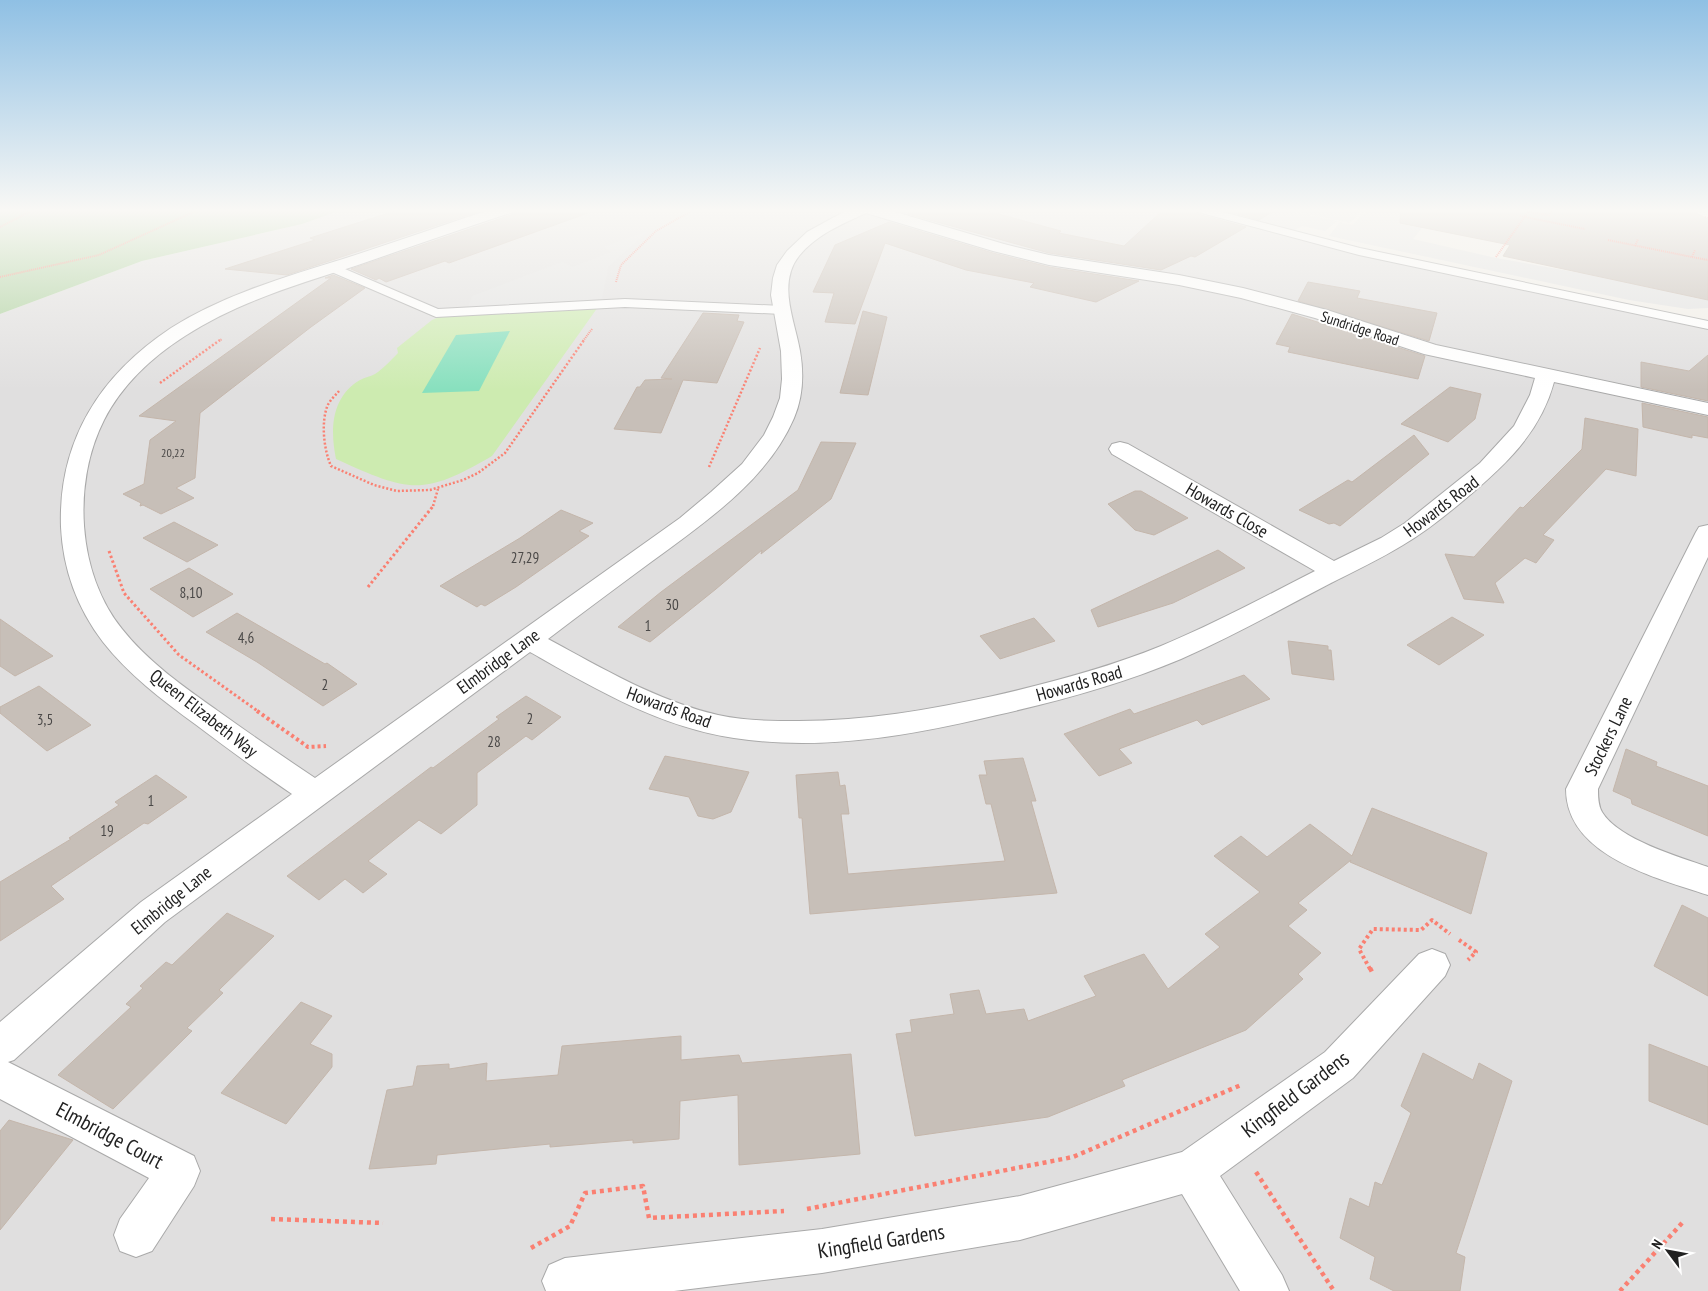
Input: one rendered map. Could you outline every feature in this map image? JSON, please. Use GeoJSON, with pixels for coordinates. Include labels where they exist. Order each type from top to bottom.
{"type":"FeatureCollection","features":[{"type":"Feature","properties":{"kind":"street","name":"Queen Elizabeth Way"},"geometry":{"type":"LineString","coordinates":[[314,793],[285,775],[173,693],[114,637],[84,587],[78,570],[71,516],[71,490],[77,460],[86,435],[110,394],[140,359],[180,330],[231,304],[326,269]]}},
{"type":"Feature","properties":{"kind":"street","name":"Elmbridge Lane"},"geometry":{"type":"LineString","coordinates":[[0,1046],[153,912],[711,505],[752,465],[784,417],[792,384],[792,352],[775,310],[780,278],[785,269]]}},
{"type":"Feature","properties":{"kind":"street","name":"Sundridge Road"},"geometry":{"type":"LineString","coordinates":[[1109,269],[1179,280],[1269,299],[1431,350],[1708,409]]}},
{"type":"Feature","properties":{"kind":"street","name":"Howards Road"},"geometry":{"type":"LineString","coordinates":[[528,639],[641,700],[692,719],[748,730],[824,732],[874,729],[926,721],[986,708],[1106,678],[1171,653],[1213,634],[1396,540],[1430,516],[1498,462],[1518,439],[1530,418],[1540,397],[1546,375]]}},
{"type":"Feature","properties":{"kind":"street","name":"Howards Close"},"geometry":{"type":"LineString","coordinates":[[1120,449],[1333,572]]}},
{"type":"Feature","properties":{"kind":"street","name":"Stockers Lane"},"geometry":{"type":"LineString","coordinates":[[1708,532],[1582,789],[1584,810],[1595,826],[1614,843],[1639,856],[1708,881]]}},
{"type":"Feature","properties":{"kind":"street","name":"Kingfield Gardens"},"geometry":{"type":"LineString","coordinates":[[565,1281],[822,1251],[1020,1218],[1192,1170],[1339,1065],[1448,966]]}},
{"type":"Feature","properties":{"kind":"street","name":"Elmbridge Court"},"geometry":{"type":"LineString","coordinates":[[0,1078],[179,1171],[136,1235]]}},
{"type":"Feature","properties":{"kind":"street"},"geometry":{"type":"LineString","coordinates":[[1192,1170],[1266,1291]]}},
{"type":"Feature","properties":{"kind":"lane"},"geometry":{"type":"LineString","coordinates":[[337,269],[436,313],[625,303],[775,310]]}},
{"type":"Feature","properties":{"kind":"lane"},"geometry":{"type":"LineString","coordinates":[[1445,269],[1708,325]]}},
{"type":"Feature","properties":{"kind":"path"},"geometry":{"type":"LineString","coordinates":[[0,277],[35,269]]}},
{"type":"Feature","properties":{"kind":"path"},"geometry":{"type":"LineString","coordinates":[[339,391],[327,407],[324,420],[327,460],[331,466],[380,487],[413,493],[438,489],[460,482],[496,461],[505,453],[609,304],[620,269]]}},
{"type":"Feature","properties":{"kind":"path"},"geometry":{"type":"LineString","coordinates":[[706,472],[775,310]]}},
{"type":"Feature","properties":{"kind":"path"},"geometry":{"type":"LineString","coordinates":[[155,386],[228,335]]}},
{"type":"Feature","properties":{"kind":"path"},"geometry":{"type":"LineString","coordinates":[[368,587],[434,506],[438,489]]}},
{"type":"Feature","properties":{"kind":"path"},"geometry":{"type":"LineString","coordinates":[[108,548],[124,593],[179,655],[308,747],[335,745]]}},
{"type":"Feature","properties":{"kind":"path"},"geometry":{"type":"LineString","coordinates":[[1376,979],[1359,949],[1373,930],[1421,930],[1432,920],[1476,952],[1448,966]]}},
{"type":"Feature","properties":{"kind":"path"},"geometry":{"type":"LineString","coordinates":[[798,1211],[1074,1157],[1243,1084]]}},
{"type":"Feature","properties":{"kind":"path"},"geometry":{"type":"LineString","coordinates":[[1252,1164],[1334,1291]]}},
{"type":"Feature","properties":{"kind":"path"},"geometry":{"type":"LineString","coordinates":[[532,1248],[570,1226],[585,1193],[643,1186],[649,1218],[788,1211]]}},
{"type":"Feature","properties":{"kind":"path"},"geometry":{"type":"LineString","coordinates":[[271,1219],[383,1223]]}},
{"type":"Feature","properties":{"kind":"path"},"geometry":{"type":"LineString","coordinates":[[1620,1291],[1682,1222]]}},
{"type":"Feature","properties":{"kind":"shaded area"},"geometry":{"type":"Polygon","coordinates":[[[120,269],[1460,269],[1636,307],[1708,320],[1708,1291],[0,1291],[0,314],[120,269]]]}},
{"type":"Feature","properties":{"kind":"shaded area"},"geometry":{"type":"Polygon","coordinates":[[[543,269],[608,269],[602,299],[468,308],[472,296],[543,269]]]}},
{"type":"Feature","properties":{"kind":"shaded area"},"geometry":{"type":"Polygon","coordinates":[[[1485,269],[1559,269],[1580,273],[1581,271],[1591,275],[1708,300],[1708,308],[1688,309],[1629,300],[1485,269]]]}},
{"type":"Feature","properties":{"kind":"green space"},"geometry":{"type":"Polygon","coordinates":[[[0,269],[120,269],[0,314],[0,269]]]}},
{"type":"Feature","properties":{"kind":"green space"},"geometry":{"type":"Polygon","coordinates":[[[598,307],[492,456],[448,478],[431,484],[415,485],[381,478],[336,459],[333,426],[338,405],[343,395],[360,380],[381,370],[398,353],[397,348],[432,320],[439,317],[598,307]]]}},
{"type":"Feature","properties":{"kind":"green space"},"geometry":{"type":"Polygon","coordinates":[[[510,331],[479,391],[422,393],[456,335],[510,331]]]}},
{"type":"Feature","properties":{"kind":"building"},"geometry":{"type":"Polygon","coordinates":[[[228,269],[304,269],[287,275],[228,269]]]}},
{"type":"Feature","properties":{"kind":"building"},"geometry":{"type":"Polygon","coordinates":[[[352,269],[422,269],[386,282],[379,278],[376,280],[352,269]]]}},
{"type":"Feature","properties":{"kind":"building"},"geometry":{"type":"Polygon","coordinates":[[[824,269],[875,269],[855,324],[825,322],[834,293],[813,292],[824,269]]]}},
{"type":"Feature","properties":{"kind":"building"},"geometry":{"type":"Polygon","coordinates":[[[964,269],[1063,269],[1139,281],[1096,302],[1030,287],[1034,283],[964,269]]]}},
{"type":"Feature","properties":{"kind":"building"},"geometry":{"type":"Polygon","coordinates":[[[1565,269],[1708,269],[1708,300],[1565,269]]]}},
{"type":"Feature","properties":{"kind":"building"},"geometry":{"type":"Polygon","coordinates":[[[333,275],[365,288],[311,327],[200,413],[195,478],[176,488],[194,498],[161,514],[143,505],[140,506],[141,503],[123,494],[144,484],[150,440],[176,421],[139,416],[331,278],[325,278],[333,275]]]}},
{"type":"Feature","properties":{"kind":"building"},"geometry":{"type":"Polygon","coordinates":[[[1308,282],[1360,291],[1357,298],[1437,313],[1429,341],[1298,301],[1308,282]]]}},
{"type":"Feature","properties":{"kind":"building"},"geometry":{"type":"Polygon","coordinates":[[[863,311],[887,317],[868,395],[840,393],[863,311]]]}},
{"type":"Feature","properties":{"kind":"building"},"geometry":{"type":"Polygon","coordinates":[[[703,313],[739,315],[737,321],[744,322],[717,383],[683,380],[661,433],[614,429],[637,387],[640,387],[645,380],[672,379],[661,378],[703,313]]]}},
{"type":"Feature","properties":{"kind":"building"},"geometry":{"type":"Polygon","coordinates":[[[1292,314],[1425,356],[1418,379],[1288,352],[1290,347],[1276,344],[1292,314]]]}},
{"type":"Feature","properties":{"kind":"building"},"geometry":{"type":"Polygon","coordinates":[[[1708,355],[1708,401],[1641,387],[1641,362],[1689,371],[1708,355]]]}},
{"type":"Feature","properties":{"kind":"building"},"geometry":{"type":"Polygon","coordinates":[[[1450,387],[1481,394],[1475,419],[1448,442],[1401,424],[1450,387]]]}},
{"type":"Feature","properties":{"kind":"building"},"geometry":{"type":"Polygon","coordinates":[[[1642,403],[1708,417],[1708,438],[1692,435],[1692,438],[1643,427],[1642,403]]]}},
{"type":"Feature","properties":{"kind":"building"},"geometry":{"type":"Polygon","coordinates":[[[1585,418],[1638,429],[1636,476],[1606,469],[1543,535],[1554,540],[1536,563],[1525,558],[1495,583],[1504,603],[1464,599],[1445,554],[1474,557],[1520,507],[1523,508],[1582,449],[1585,418]]]}},
{"type":"Feature","properties":{"kind":"building"},"geometry":{"type":"Polygon","coordinates":[[[1414,435],[1429,454],[1340,526],[1334,523],[1329,524],[1299,510],[1348,480],[1352,482],[1414,435]]]}},
{"type":"Feature","properties":{"kind":"building"},"geometry":{"type":"Polygon","coordinates":[[[821,442],[856,443],[831,499],[761,554],[762,550],[650,642],[618,627],[661,592],[798,490],[821,442]]]}},
{"type":"Feature","properties":{"kind":"building"},"geometry":{"type":"Polygon","coordinates":[[[1135,491],[1141,491],[1188,518],[1154,535],[1135,530],[1108,504],[1135,491]]]}},
{"type":"Feature","properties":{"kind":"building"},"geometry":{"type":"Polygon","coordinates":[[[561,510],[593,523],[579,531],[589,536],[516,587],[485,606],[481,604],[477,607],[440,586],[520,538],[561,510]]]}},
{"type":"Feature","properties":{"kind":"building"},"geometry":{"type":"Polygon","coordinates":[[[174,522],[218,545],[187,562],[143,538],[174,522]]]}},
{"type":"Feature","properties":{"kind":"building"},"geometry":{"type":"Polygon","coordinates":[[[1218,550],[1245,568],[1173,603],[1098,627],[1091,610],[1218,550]]]}},
{"type":"Feature","properties":{"kind":"building"},"geometry":{"type":"Polygon","coordinates":[[[189,568],[233,594],[193,617],[150,589],[189,568]]]}},
{"type":"Feature","properties":{"kind":"building"},"geometry":{"type":"Polygon","coordinates":[[[237,613],[325,664],[327,663],[357,684],[323,706],[257,662],[206,632],[237,613]]]}},
{"type":"Feature","properties":{"kind":"building"},"geometry":{"type":"Polygon","coordinates":[[[1452,617],[1484,635],[1439,665],[1407,645],[1452,617]]]}},
{"type":"Feature","properties":{"kind":"building"},"geometry":{"type":"Polygon","coordinates":[[[1034,618],[1055,641],[1000,659],[980,636],[1034,618]]]}},
{"type":"Feature","properties":{"kind":"building"},"geometry":{"type":"Polygon","coordinates":[[[0,619],[53,656],[15,676],[0,666],[0,619]]]}},
{"type":"Feature","properties":{"kind":"building"},"geometry":{"type":"Polygon","coordinates":[[[1288,641],[1328,646],[1328,650],[1331,650],[1334,680],[1292,674],[1288,641]]]}},
{"type":"Feature","properties":{"kind":"building"},"geometry":{"type":"Polygon","coordinates":[[[1244,675],[1270,699],[1202,725],[1197,720],[1119,749],[1132,763],[1099,776],[1064,734],[1130,709],[1134,714],[1244,675]]]}},
{"type":"Feature","properties":{"kind":"building"},"geometry":{"type":"Polygon","coordinates":[[[39,686],[91,725],[47,751],[0,713],[0,707],[39,686]]]}},
{"type":"Feature","properties":{"kind":"building"},"geometry":{"type":"Polygon","coordinates":[[[526,696],[561,717],[532,740],[526,736],[477,773],[477,805],[441,834],[419,820],[368,861],[387,874],[363,893],[345,879],[319,900],[287,876],[431,767],[433,768],[499,719],[496,717],[526,696]]]}},
{"type":"Feature","properties":{"kind":"building"},"geometry":{"type":"Polygon","coordinates":[[[1626,749],[1657,762],[1656,766],[1708,786],[1708,836],[1632,804],[1631,799],[1613,791],[1626,749]]]}},
{"type":"Feature","properties":{"kind":"building"},"geometry":{"type":"Polygon","coordinates":[[[665,756],[749,772],[731,812],[713,819],[698,816],[689,797],[649,789],[665,756]]]}},
{"type":"Feature","properties":{"kind":"building"},"geometry":{"type":"Polygon","coordinates":[[[1023,758],[1036,801],[1031,801],[1057,893],[810,914],[802,818],[799,818],[796,775],[838,772],[840,786],[845,785],[849,814],[841,814],[848,874],[1005,861],[991,804],[986,804],[979,775],[987,775],[984,761],[1023,758]]]}},
{"type":"Feature","properties":{"kind":"building"},"geometry":{"type":"Polygon","coordinates":[[[156,775],[187,797],[148,824],[144,823],[51,886],[64,899],[0,941],[0,882],[71,839],[69,838],[119,805],[115,802],[156,775]]]}},
{"type":"Feature","properties":{"kind":"building"},"geometry":{"type":"Polygon","coordinates":[[[1372,808],[1487,853],[1471,914],[1350,862],[1351,860],[1298,903],[1307,910],[1288,926],[1321,953],[1298,974],[1303,979],[1246,1030],[1122,1080],[1125,1086],[1048,1117],[915,1136],[896,1034],[912,1032],[910,1020],[954,1014],[950,994],[979,990],[986,1014],[1024,1009],[1028,1021],[1096,996],[1084,976],[1144,954],[1168,989],[1220,947],[1205,934],[1260,892],[1214,856],[1241,836],[1267,857],[1310,824],[1352,856],[1372,808]]]}},
{"type":"Feature","properties":{"kind":"building"},"geometry":{"type":"Polygon","coordinates":[[[1682,905],[1708,918],[1708,996],[1654,966],[1682,905]]]}},
{"type":"Feature","properties":{"kind":"building"},"geometry":{"type":"Polygon","coordinates":[[[227,913],[274,936],[219,990],[223,993],[187,1028],[192,1031],[113,1109],[58,1075],[131,1007],[126,1004],[143,988],[140,986],[166,962],[172,965],[227,913]]]}},
{"type":"Feature","properties":{"kind":"building"},"geometry":{"type":"Polygon","coordinates":[[[301,1002],[332,1016],[310,1044],[332,1054],[332,1067],[286,1124],[221,1093],[301,1002]]]}},
{"type":"Feature","properties":{"kind":"building"},"geometry":{"type":"Polygon","coordinates":[[[681,1036],[681,1060],[739,1055],[742,1063],[851,1054],[860,1154],[739,1165],[738,1095],[680,1101],[679,1139],[633,1143],[633,1140],[550,1147],[550,1144],[437,1155],[436,1164],[369,1169],[387,1090],[413,1086],[417,1066],[449,1064],[449,1069],[487,1063],[486,1081],[558,1075],[562,1046],[681,1036]]]}},
{"type":"Feature","properties":{"kind":"building"},"geometry":{"type":"Polygon","coordinates":[[[1649,1044],[1708,1067],[1708,1125],[1649,1101],[1649,1044]]]}},
{"type":"Feature","properties":{"kind":"building"},"geometry":{"type":"Polygon","coordinates":[[[1423,1053],[1473,1080],[1479,1063],[1512,1081],[1456,1253],[1465,1257],[1460,1291],[1394,1291],[1370,1279],[1375,1257],[1340,1238],[1350,1198],[1369,1207],[1375,1182],[1382,1185],[1411,1113],[1401,1106],[1423,1053]]]}},
{"type":"Feature","properties":{"kind":"building"},"geometry":{"type":"Polygon","coordinates":[[[9,1120],[73,1140],[0,1230],[0,1131],[9,1120]]]}}]}
